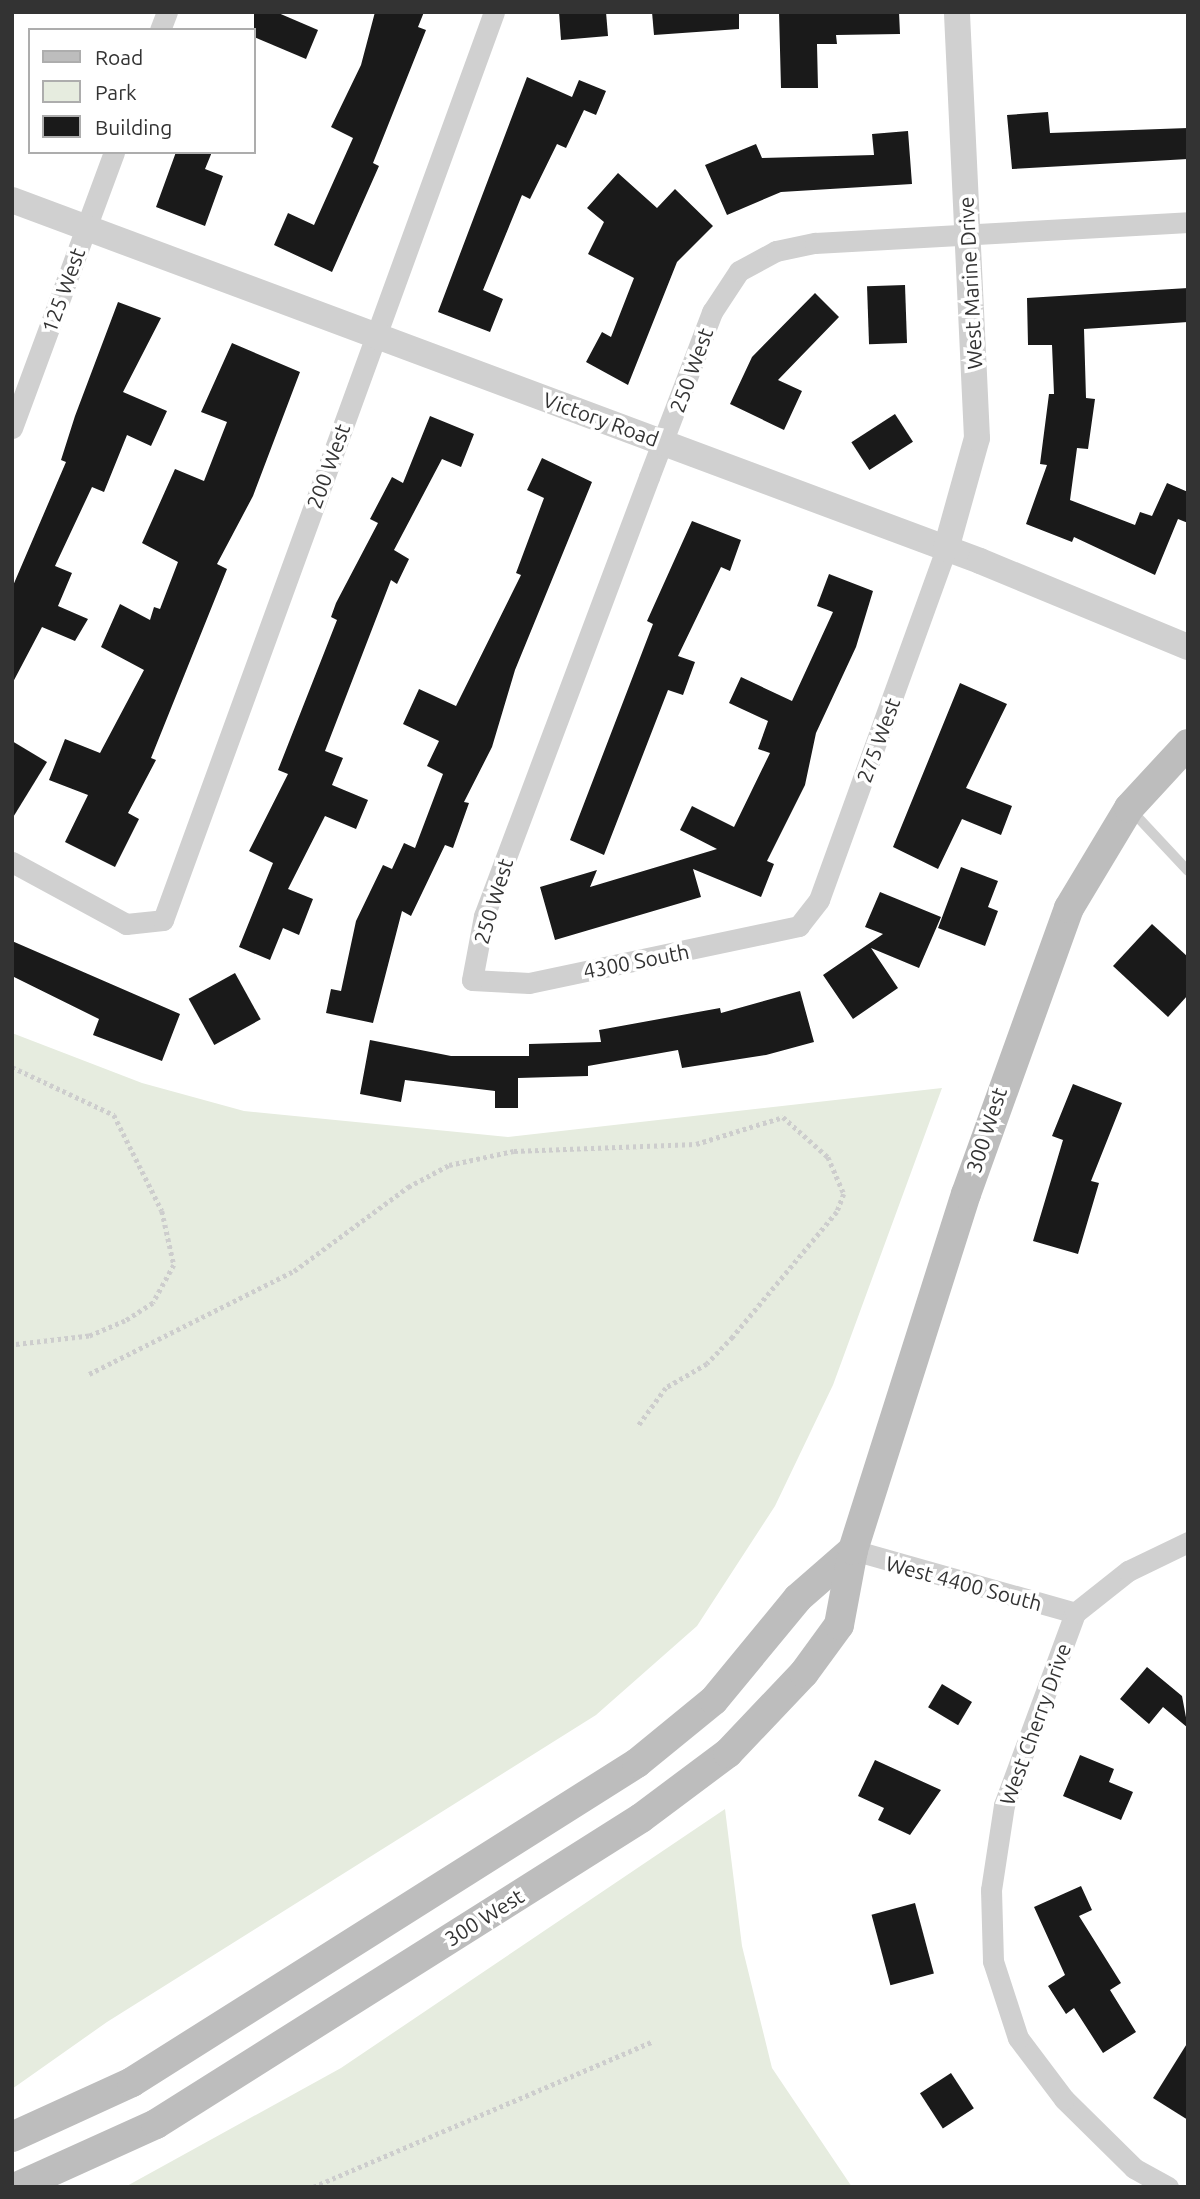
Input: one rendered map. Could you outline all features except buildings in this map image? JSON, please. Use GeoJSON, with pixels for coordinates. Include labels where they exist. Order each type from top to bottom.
{"type":"FeatureCollection","features":[{"type":"Feature","properties":{"kind":"main road","name":"300 West"},"geometry":{"type":"LineString","coordinates":[[18,2187],[175,2112],[686,1788],[758,1726],[822,1650],[839,1625],[853,1550],[1009,1061],[1069,908],[1129,808],[1188,744]]}},
{"type":"Feature","properties":{"kind":"main road"},"geometry":{"type":"LineString","coordinates":[[12,2137],[132,2082],[637,1763],[723,1691],[798,1598],[853,1550]]}},
{"type":"Feature","properties":{"kind":"street","name":"200 West"},"geometry":{"type":"LineString","coordinates":[[12,862],[125,924],[163,920],[494,12]]}},
{"type":"Feature","properties":{"kind":"street","name":"West Marine Drive"},"geometry":{"type":"LineString","coordinates":[[946,549],[976,438],[957,12]]}},
{"type":"Feature","properties":{"kind":"street","name":"125 West"},"geometry":{"type":"LineString","coordinates":[[12,428],[113,154]]}},
{"type":"Feature","properties":{"kind":"street","name":"Victory Road"},"geometry":{"type":"LineString","coordinates":[[12,200],[375,339],[664,442],[946,549],[1188,647]]}},
{"type":"Feature","properties":{"kind":"street","name":"250 West"},"geometry":{"type":"LineString","coordinates":[[471,981],[484,916],[712,312],[739,271],[776,251],[815,243],[1188,222]]}},
{"type":"Feature","properties":{"kind":"street","name":"275 West"},"geometry":{"type":"LineString","coordinates":[[799,926],[819,900],[946,549]]}},
{"type":"Feature","properties":{"kind":"street","name":"4300 South"},"geometry":{"type":"LineString","coordinates":[[471,981],[529,983],[799,926]]}},
{"type":"Feature","properties":{"kind":"street"},"geometry":{"type":"LineString","coordinates":[[1076,1613],[1128,1571],[1188,1542]]}},
{"type":"Feature","properties":{"kind":"street","name":"West 4400 South"},"geometry":{"type":"LineString","coordinates":[[853,1550],[1076,1613]]}},
{"type":"Feature","properties":{"kind":"street","name":"West Cherry Drive"},"geometry":{"type":"LineString","coordinates":[[1076,1613],[1004,1805],[991,1890],[993,1961],[1018,2038],[1064,2099],[1133,2168],[1168,2187]]}},
{"type":"Feature","properties":{"kind":"lane"},"geometry":{"type":"LineString","coordinates":[[1129,808],[1186,866]]}},
{"type":"Feature","properties":{"kind":"path"},"geometry":{"type":"LineString","coordinates":[[12,1067],[114,1115],[162,1211],[174,1265],[153,1303],[125,1321],[89,1336],[12,1345]]}},
{"type":"Feature","properties":{"kind":"path"},"geometry":{"type":"LineString","coordinates":[[89,1374],[294,1271],[408,1186],[449,1165],[514,1150],[696,1144],[783,1117],[828,1157],[844,1194],[837,1212],[733,1337],[707,1364],[666,1388],[639,1425]]}},
{"type":"Feature","properties":{"kind":"path"},"geometry":{"type":"LineString","coordinates":[[313,2187],[652,2042]]}},
{"type":"Feature","properties":{"kind":"green space"},"geometry":{"type":"Polygon","coordinates":[[[12,1033],[142,1083],[244,1111],[508,1137],[942,1088],[833,1385],[775,1506],[697,1626],[596,1715],[107,2022],[12,2089],[12,1033]]]}},
{"type":"Feature","properties":{"kind":"green space"},"geometry":{"type":"Polygon","coordinates":[[[725,1809],[742,1946],[772,2068],[852,2187],[125,2187],[341,2068],[725,1809]]]}}]}
